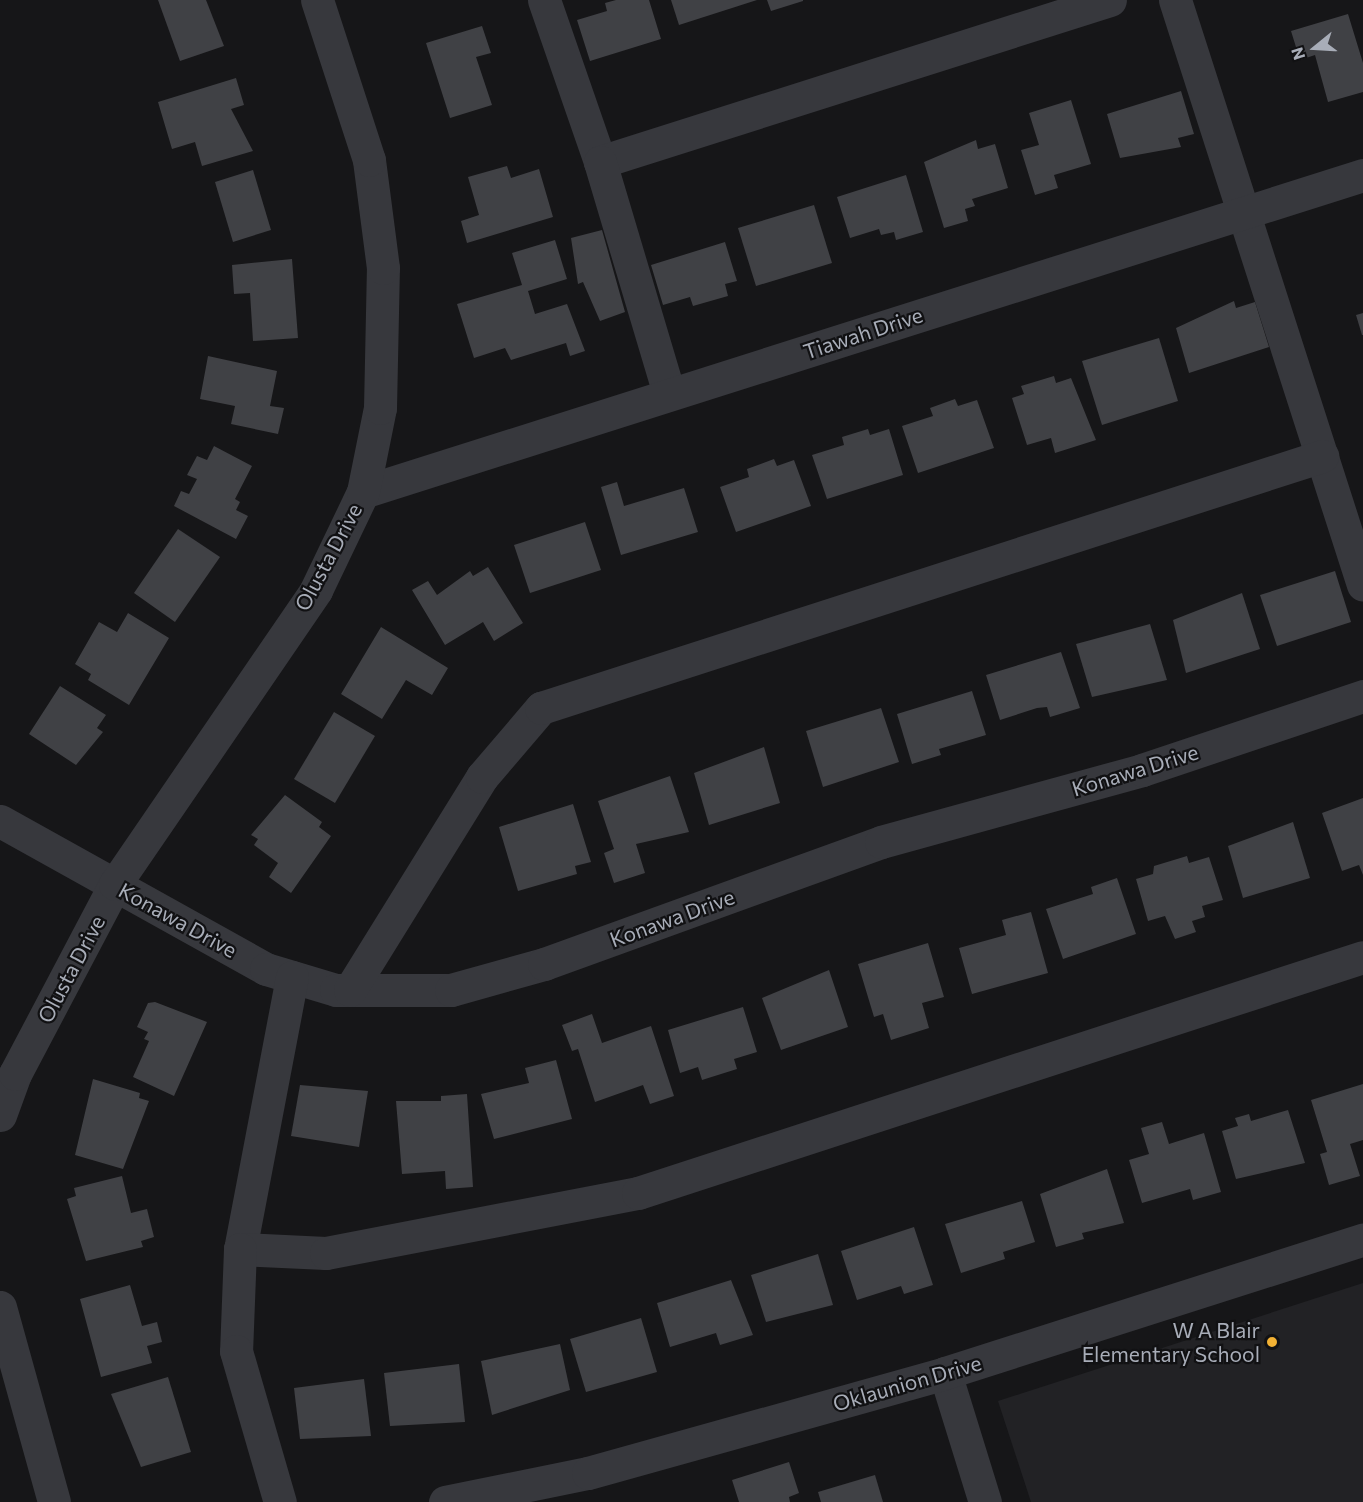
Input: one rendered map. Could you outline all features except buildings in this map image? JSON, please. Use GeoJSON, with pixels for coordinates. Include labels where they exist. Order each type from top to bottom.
{"type":"FeatureCollection","features":[{"type":"Feature","properties":{"kind":"street","name":"Olusta Drive"},"geometry":{"type":"LineString","coordinates":[[0,1115],[15,1074],[115,884],[316,590],[363,492],[380,408],[383,268],[369,160],[317,0]]}},
{"type":"Feature","properties":{"kind":"street"},"geometry":{"type":"LineString","coordinates":[[544,0],[600,162],[669,394]]}},
{"type":"Feature","properties":{"kind":"street"},"geometry":{"type":"LineString","coordinates":[[600,162],[1110,0]]}},
{"type":"Feature","properties":{"kind":"street"},"geometry":{"type":"LineString","coordinates":[[1175,0],[1363,585]]}},
{"type":"Feature","properties":{"kind":"street","name":"Tiawah Drive"},"geometry":{"type":"LineString","coordinates":[[363,492],[1363,175]]}},
{"type":"Feature","properties":{"kind":"street"},"geometry":{"type":"LineString","coordinates":[[350,990],[482,777],[541,708],[1322,456]]}},
{"type":"Feature","properties":{"kind":"street","name":"Konawa Drive"},"geometry":{"type":"LineString","coordinates":[[0,821],[266,969],[350,990],[451,990],[544,964],[882,842],[1142,770],[1363,696]]}},
{"type":"Feature","properties":{"kind":"street"},"geometry":{"type":"LineString","coordinates":[[240,1248],[326,1253],[638,1193],[1363,957]]}},
{"type":"Feature","properties":{"kind":"street"},"geometry":{"type":"LineString","coordinates":[[280,1502],[236,1351],[240,1248],[292,977]]}},
{"type":"Feature","properties":{"kind":"street","name":"Oklaunion Drive"},"geometry":{"type":"LineString","coordinates":[[445,1502],[588,1473],[945,1373],[1363,1240]]}},
{"type":"Feature","properties":{"kind":"street"},"geometry":{"type":"LineString","coordinates":[[0,1307],[54,1502]]}},
{"type":"Feature","properties":{"kind":"street"},"geometry":{"type":"LineString","coordinates":[[945,1373],[985,1502]]}},
{"type":"Feature","properties":{"kind":"shaded area","name":"W A Blair Elementary School"},"geometry":{"type":"Polygon","coordinates":[[[1363,1283],[1363,1502],[1031,1502],[998,1401],[1363,1283]]]}},
{"type":"Feature","properties":{"kind":"place","name":"W A Blair Elementary School"},"geometry":{"type":"Point","coordinates":[1272,1342]}}]}
